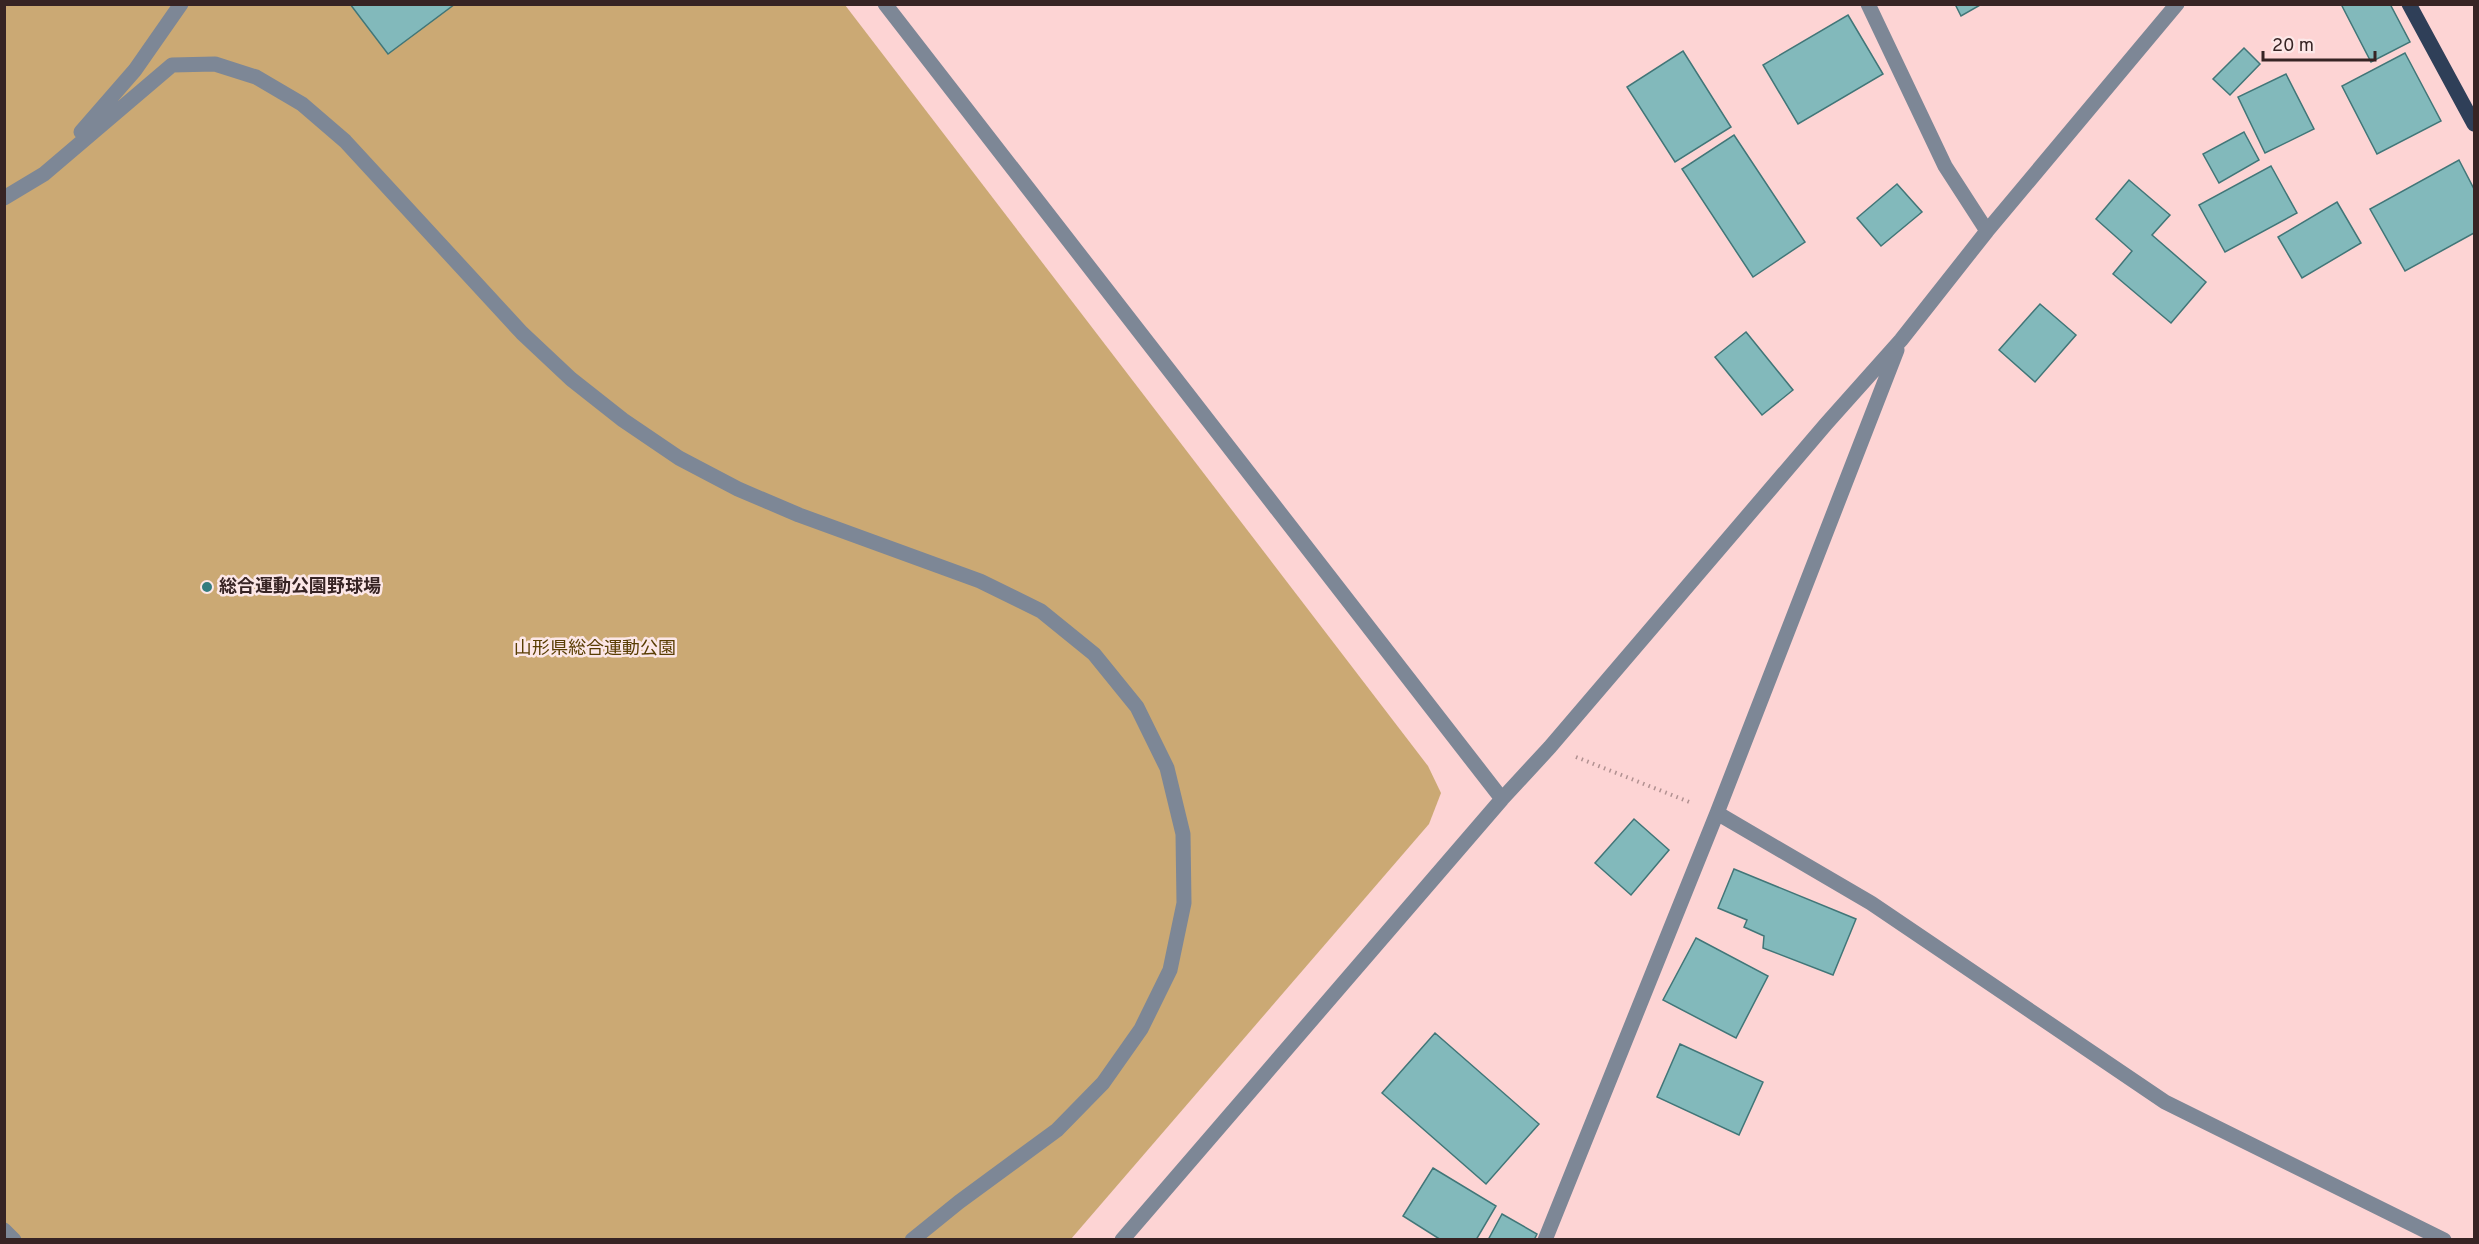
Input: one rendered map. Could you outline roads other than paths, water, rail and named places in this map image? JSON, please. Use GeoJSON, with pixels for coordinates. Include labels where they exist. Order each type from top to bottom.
{"type":"FeatureCollection","features":[{"type":"Feature","properties":{"kind":"main road"},"geometry":{"type":"LineString","coordinates":[[2409,4],[2475,124]]}},
{"type":"Feature","properties":{"kind":"street"},"geometry":{"type":"LineString","coordinates":[[44,174],[135,70],[182,4]]}},
{"type":"Feature","properties":{"kind":"street"},"geometry":{"type":"LineString","coordinates":[[885,4],[1503,799]]}},
{"type":"Feature","properties":{"kind":"street"},"geometry":{"type":"LineString","coordinates":[[1868,4],[1945,166],[1987,231]]}},
{"type":"Feature","properties":{"kind":"street"},"geometry":{"type":"LineString","coordinates":[[1122,1239],[1901,340],[1987,231],[2177,4]]}},
{"type":"Feature","properties":{"kind":"street"},"geometry":{"type":"LineString","coordinates":[[4,198],[44,174],[172,64],[215,64],[255,77],[302,104],[345,141],[522,333],[571,379],[679,458],[738,489],[799,515],[980,581],[1041,611],[1094,654],[1137,707],[1167,768],[1183,834],[1184,903],[1170,970],[1141,1029],[1103,1083],[1058,1131],[912,1239]]}},
{"type":"Feature","properties":{"kind":"street"},"geometry":{"type":"LineString","coordinates":[[1545,1239],[1717,813],[1901,340]]}},
{"type":"Feature","properties":{"kind":"street"},"geometry":{"type":"LineString","coordinates":[[1717,813],[1871,903],[2165,1102],[2444,1239]]}},
{"type":"Feature","properties":{"kind":"street"},"geometry":{"type":"LineString","coordinates":[[4,1230],[14,1239]]}},
{"type":"Feature","properties":{"kind":"place","name":"総合運動公園野球場"},"geometry":{"type":"Point","coordinates":[207,587]}},
{"type":"Feature","properties":{"kind":"park label","name":"山形県総合運動公園"},"geometry":{"type":"Point","coordinates":[595,649]}}]}
